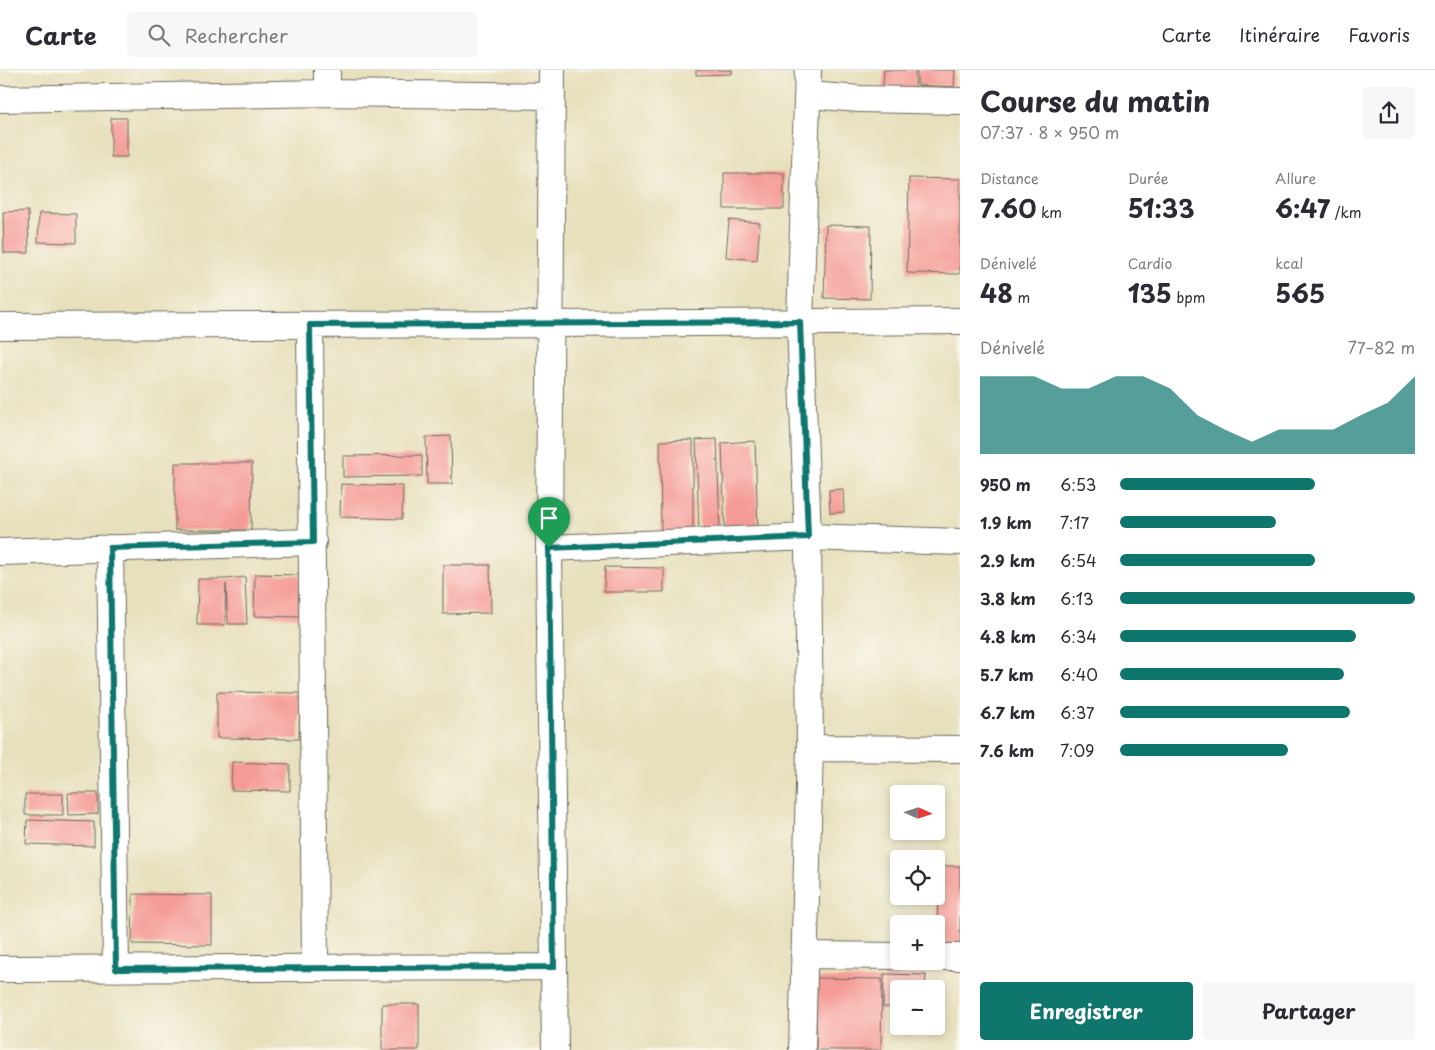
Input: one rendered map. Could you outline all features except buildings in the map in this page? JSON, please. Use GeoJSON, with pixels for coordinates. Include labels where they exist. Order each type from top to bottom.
{"type":"FeatureCollection","features":[{"type":"Feature","properties":{"kind":"street"},"geometry":{"type":"LineString","coordinates":[[552,70],[549,548],[555,1050]]}},
{"type":"Feature","properties":{"kind":"street"},"geometry":{"type":"LineString","coordinates":[[0,99],[327,82],[551,96]]}},
{"type":"Feature","properties":{"kind":"street"},"geometry":{"type":"LineString","coordinates":[[802,1050],[810,748],[808,537],[800,322],[808,83],[860,99],[960,101]]}},
{"type":"Feature","properties":{"kind":"street"},"geometry":{"type":"LineString","coordinates":[[0,326],[960,321]]}},
{"type":"Feature","properties":{"kind":"street"},"geometry":{"type":"LineString","coordinates":[[310,325],[315,968]]}},
{"type":"Feature","properties":{"kind":"street"},"geometry":{"type":"LineString","coordinates":[[549,548],[808,537],[960,542]]}},
{"type":"Feature","properties":{"kind":"street"},"geometry":{"type":"LineString","coordinates":[[0,552],[313,542]]}},
{"type":"Feature","properties":{"kind":"street"},"geometry":{"type":"LineString","coordinates":[[110,548],[116,969]]}},
{"type":"Feature","properties":{"kind":"street"},"geometry":{"type":"LineString","coordinates":[[810,748],[960,749]]}},
{"type":"Feature","properties":{"kind":"street"},"geometry":{"type":"LineString","coordinates":[[804,955],[890,956]]}},
{"type":"Feature","properties":{"kind":"street"},"geometry":{"type":"LineString","coordinates":[[945,957],[960,957]]}},
{"type":"Feature","properties":{"kind":"street"},"geometry":{"type":"LineString","coordinates":[[0,969],[554,967]]}},
{"type":"Feature","properties":{"kind":"route"},"geometry":{"type":"LineString","coordinates":[[800,322],[808,537],[549,548],[554,967],[116,969],[110,548],[313,542],[310,325],[800,322]]}}]}
